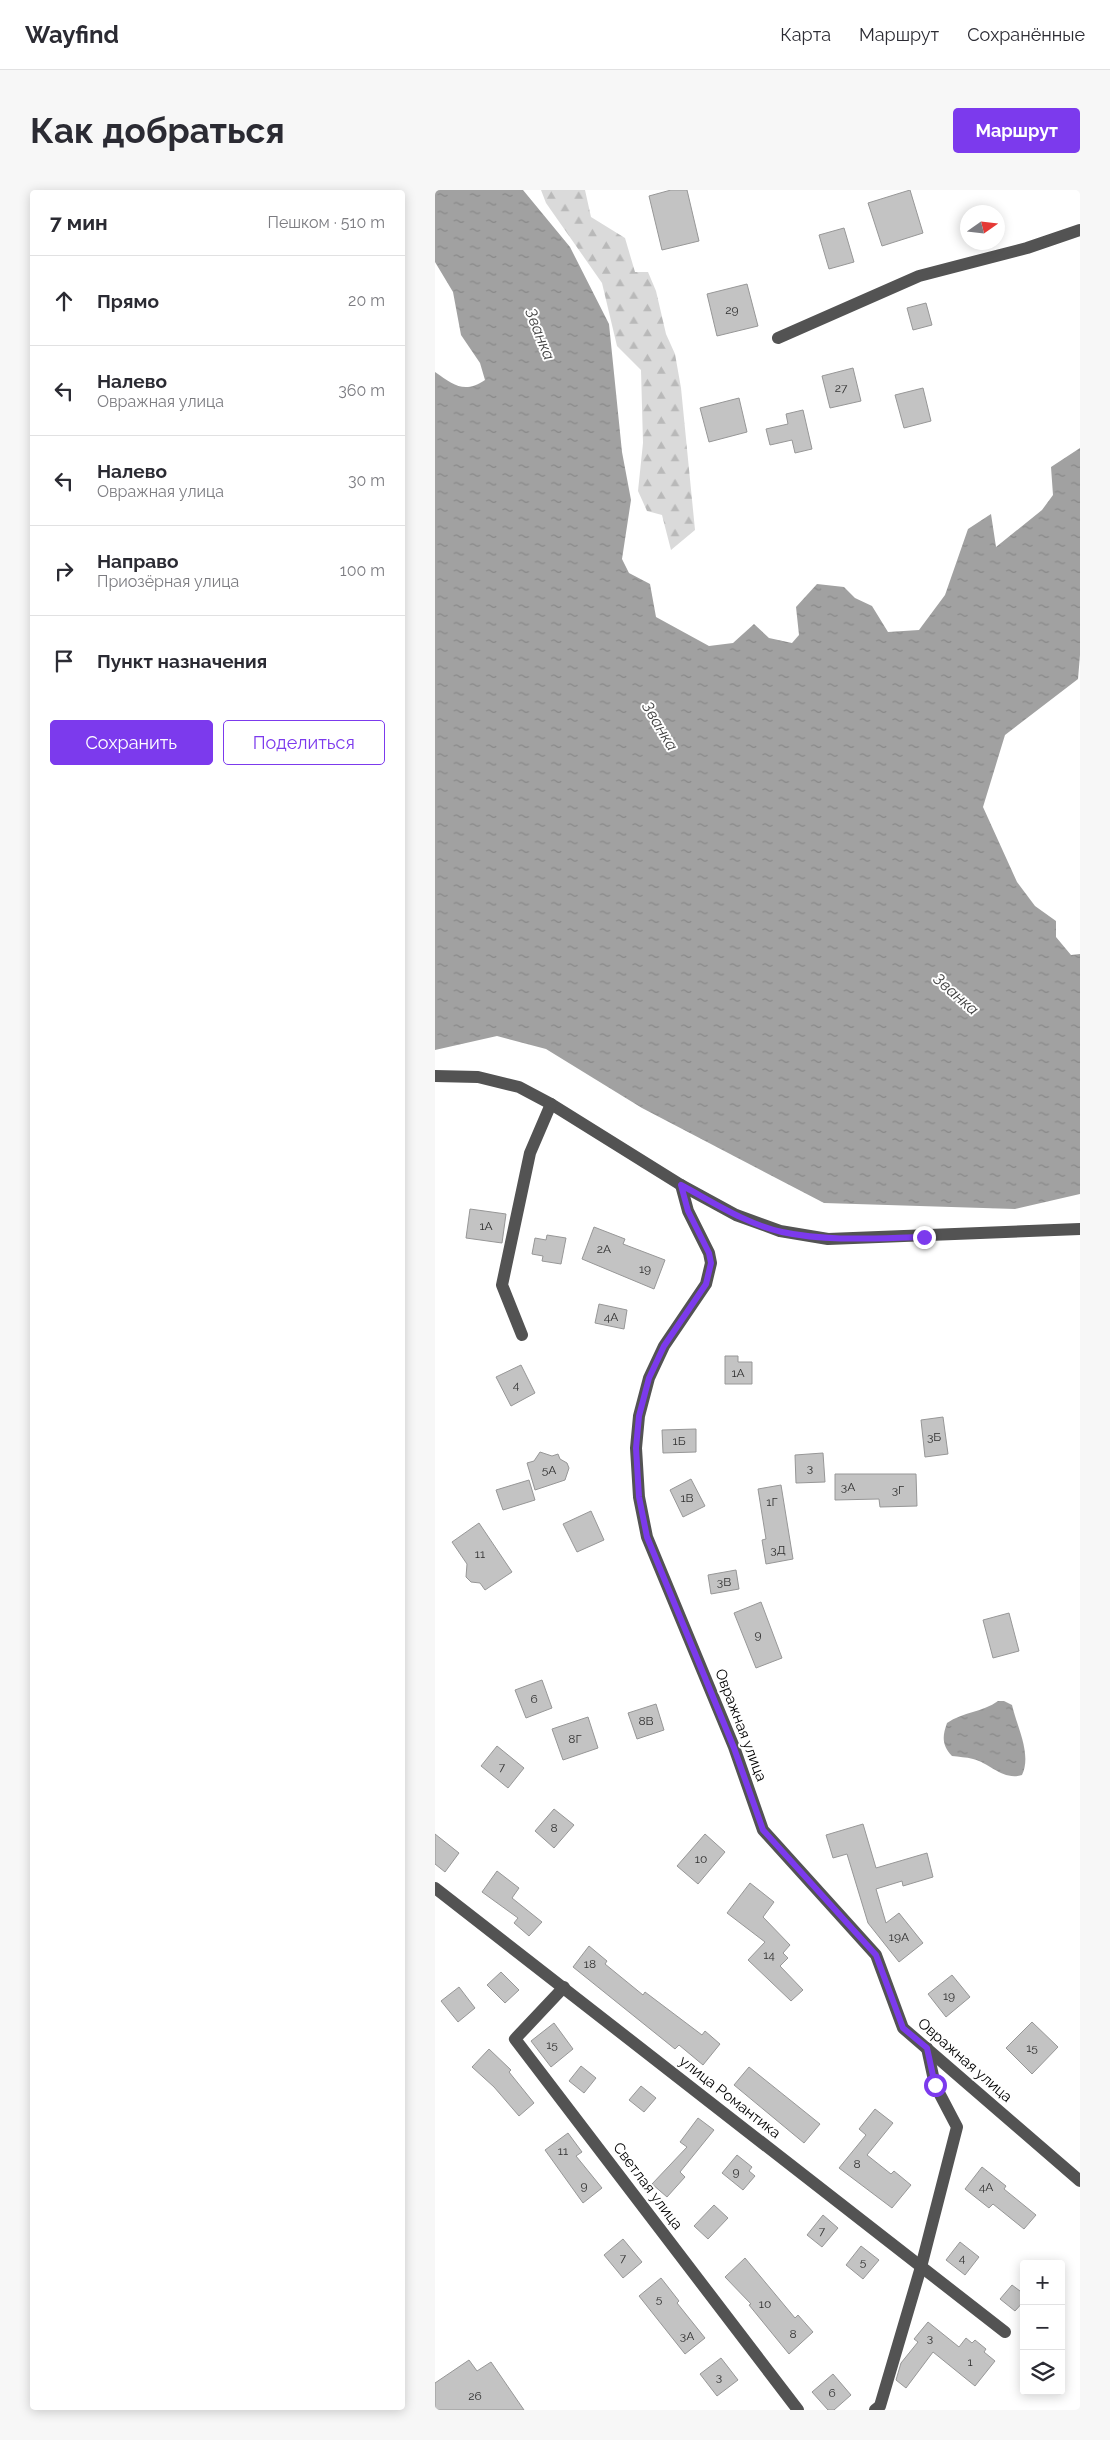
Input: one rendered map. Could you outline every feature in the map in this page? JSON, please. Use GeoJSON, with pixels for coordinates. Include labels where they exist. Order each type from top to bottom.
{"type":"FeatureCollection","features":[{"type":"Feature","properties":{"kind":"street"},"geometry":{"type":"LineString","coordinates":[[778,338],[919,276],[1027,248],[1080,230]]}},
{"type":"Feature","properties":{"kind":"street"},"geometry":{"type":"LineString","coordinates":[[435,1076],[478,1077],[519,1087],[551,1104],[681,1185],[736,1215],[780,1231],[828,1239],[1080,1229]]}},
{"type":"Feature","properties":{"kind":"street"},"geometry":{"type":"LineString","coordinates":[[522,1335],[502,1285],[530,1153],[551,1104]]}},
{"type":"Feature","properties":{"kind":"street","name":"Овражная улица"},"geometry":{"type":"LineString","coordinates":[[681,1185],[688,1211],[709,1253],[711,1263],[706,1284],[664,1346],[649,1378],[639,1416],[636,1458],[639,1497],[647,1537],[734,1748],[763,1830],[876,1955],[903,2028],[1080,2181]]}},
{"type":"Feature","properties":{"kind":"street","name":"улица Романтика"},"geometry":{"type":"LineString","coordinates":[[435,1888],[1005,2332]]}},
{"type":"Feature","properties":{"kind":"street","name":"Светлая улица"},"geometry":{"type":"LineString","coordinates":[[563,1987],[515,2039],[798,2410]]}},
{"type":"Feature","properties":{"kind":"street"},"geometry":{"type":"LineString","coordinates":[[875,2410],[880,2406],[921,2267],[957,2127],[935,2085],[927,2048]]}},
{"type":"Feature","properties":{"kind":"green space"},"geometry":{"type":"Polygon","coordinates":[[[541,190],[585,190],[591,217],[625,238],[635,272],[648,272],[656,291],[666,334],[675,354],[681,388],[695,530],[671,550],[662,515],[647,511],[638,491],[643,443],[641,370],[617,346],[602,283],[546,203],[541,190]]]}},
{"type":"Feature","properties":{"kind":"water","name":"Званка"},"geometry":{"type":"Polygon","coordinates":[[[435,190],[523,190],[570,247],[609,324],[622,452],[631,500],[622,559],[629,573],[650,584],[656,617],[709,646],[733,643],[754,624],[769,638],[792,643],[799,635],[796,607],[817,584],[844,587],[855,598],[872,606],[888,632],[919,630],[945,595],[968,529],[991,514],[996,547],[1042,510],[1053,495],[1051,467],[1080,448],[1080,655],[1078,679],[1005,735],[983,807],[1017,882],[1035,906],[1056,921],[1056,937],[1071,955],[1080,954],[1080,1194],[1015,1209],[824,1203],[642,1108],[546,1049],[497,1036],[435,1050],[435,372],[454,384],[465,387],[485,380],[480,363],[461,335],[453,292],[435,262],[435,190]]]}},
{"type":"Feature","properties":{"kind":"water"},"geometry":{"type":"Polygon","coordinates":[[[998,1701],[1004,1701],[1012,1705],[1025,1749],[1025,1767],[1022,1775],[1009,1776],[979,1761],[952,1756],[946,1748],[944,1733],[947,1723],[960,1716],[986,1708],[998,1701]]]}},
{"type":"Feature","properties":{"kind":"building"},"geometry":{"type":"Polygon","coordinates":[[[671,190],[687,190],[699,241],[662,250],[649,196],[671,190]]]}},
{"type":"Feature","properties":{"kind":"building"},"geometry":{"type":"Polygon","coordinates":[[[910,190],[923,233],[882,246],[868,203],[910,190]]]}},
{"type":"Feature","properties":{"kind":"building"},"geometry":{"type":"Polygon","coordinates":[[[844,228],[854,262],[829,269],[819,235],[844,228]]]}},
{"type":"Feature","properties":{"kind":"building"},"geometry":{"type":"Polygon","coordinates":[[[747,284],[758,326],[717,336],[707,294],[747,284]]]}},
{"type":"Feature","properties":{"kind":"building"},"geometry":{"type":"Polygon","coordinates":[[[926,303],[932,325],[913,330],[907,308],[926,303]]]}},
{"type":"Feature","properties":{"kind":"building"},"geometry":{"type":"Polygon","coordinates":[[[853,368],[861,401],[830,408],[822,376],[853,368]]]}},
{"type":"Feature","properties":{"kind":"building"},"geometry":{"type":"Polygon","coordinates":[[[923,388],[931,421],[904,428],[895,395],[923,388]]]}},
{"type":"Feature","properties":{"kind":"building"},"geometry":{"type":"Polygon","coordinates":[[[739,398],[747,432],[709,442],[700,408],[739,398]]]}},
{"type":"Feature","properties":{"kind":"building"},"geometry":{"type":"Polygon","coordinates":[[[803,410],[812,449],[795,453],[792,440],[770,445],[766,429],[788,424],[786,414],[803,410]]]}},
{"type":"Feature","properties":{"kind":"building"},"geometry":{"type":"Polygon","coordinates":[[[470,1209],[506,1214],[502,1243],[466,1238],[470,1209]]]}},
{"type":"Feature","properties":{"kind":"building"},"geometry":{"type":"Polygon","coordinates":[[[594,1227],[625,1239],[623,1244],[665,1260],[654,1289],[582,1259],[594,1227]]]}},
{"type":"Feature","properties":{"kind":"building"},"geometry":{"type":"Polygon","coordinates":[[[547,1235],[566,1238],[561,1264],[542,1261],[543,1256],[532,1254],[535,1238],[546,1240],[547,1235]]]}},
{"type":"Feature","properties":{"kind":"building"},"geometry":{"type":"Polygon","coordinates":[[[599,1304],[627,1310],[624,1329],[595,1323],[599,1304]]]}},
{"type":"Feature","properties":{"kind":"building"},"geometry":{"type":"Polygon","coordinates":[[[725,1356],[738,1356],[738,1362],[752,1362],[752,1384],[725,1384],[725,1356]]]}},
{"type":"Feature","properties":{"kind":"building"},"geometry":{"type":"Polygon","coordinates":[[[521,1365],[535,1393],[511,1406],[496,1377],[521,1365]]]}},
{"type":"Feature","properties":{"kind":"building"},"geometry":{"type":"Polygon","coordinates":[[[943,1417],[948,1454],[925,1457],[921,1420],[943,1417]]]}},
{"type":"Feature","properties":{"kind":"building"},"geometry":{"type":"Polygon","coordinates":[[[696,1429],[696,1452],[663,1453],[662,1430],[696,1429]]]}},
{"type":"Feature","properties":{"kind":"building"},"geometry":{"type":"Polygon","coordinates":[[[540,1452],[552,1456],[558,1454],[560,1459],[567,1463],[569,1468],[565,1480],[535,1490],[527,1463],[534,1461],[540,1452]]]}},
{"type":"Feature","properties":{"kind":"building"},"geometry":{"type":"Polygon","coordinates":[[[823,1453],[825,1482],[796,1483],[795,1455],[823,1453]]]}},
{"type":"Feature","properties":{"kind":"building"},"geometry":{"type":"Polygon","coordinates":[[[835,1474],[916,1474],[917,1506],[880,1507],[879,1499],[835,1500],[835,1474]]]}},
{"type":"Feature","properties":{"kind":"building"},"geometry":{"type":"Polygon","coordinates":[[[691,1479],[705,1506],[683,1517],[670,1490],[691,1479]]]}},
{"type":"Feature","properties":{"kind":"building"},"geometry":{"type":"Polygon","coordinates":[[[529,1480],[535,1500],[503,1510],[496,1490],[529,1480]]]}},
{"type":"Feature","properties":{"kind":"building"},"geometry":{"type":"Polygon","coordinates":[[[781,1485],[793,1559],[766,1564],[762,1540],[766,1539],[758,1489],[781,1485]]]}},
{"type":"Feature","properties":{"kind":"building"},"geometry":{"type":"Polygon","coordinates":[[[591,1511],[604,1540],[577,1552],[563,1524],[591,1511]]]}},
{"type":"Feature","properties":{"kind":"building"},"geometry":{"type":"Polygon","coordinates":[[[479,1523],[512,1572],[485,1590],[480,1583],[471,1582],[466,1577],[467,1564],[452,1542],[479,1523]]]}},
{"type":"Feature","properties":{"kind":"building"},"geometry":{"type":"Polygon","coordinates":[[[736,1570],[739,1589],[711,1594],[708,1575],[736,1570]]]}},
{"type":"Feature","properties":{"kind":"building"},"geometry":{"type":"Polygon","coordinates":[[[761,1602],[782,1658],[756,1668],[734,1613],[761,1602]]]}},
{"type":"Feature","properties":{"kind":"building"},"geometry":{"type":"Polygon","coordinates":[[[1009,1613],[1019,1651],[993,1658],[983,1620],[1009,1613]]]}},
{"type":"Feature","properties":{"kind":"building"},"geometry":{"type":"Polygon","coordinates":[[[542,1680],[552,1708],[526,1718],[515,1690],[542,1680]]]}},
{"type":"Feature","properties":{"kind":"building"},"geometry":{"type":"Polygon","coordinates":[[[656,1704],[664,1730],[637,1739],[628,1713],[656,1704]]]}},
{"type":"Feature","properties":{"kind":"building"},"geometry":{"type":"Polygon","coordinates":[[[588,1717],[598,1748],[563,1760],[552,1729],[588,1717]]]}},
{"type":"Feature","properties":{"kind":"building"},"geometry":{"type":"Polygon","coordinates":[[[497,1746],[524,1768],[508,1788],[481,1766],[497,1746]]]}},
{"type":"Feature","properties":{"kind":"building"},"geometry":{"type":"Polygon","coordinates":[[[554,1809],[574,1825],[554,1848],[535,1831],[554,1809]]]}},
{"type":"Feature","properties":{"kind":"building"},"geometry":{"type":"Polygon","coordinates":[[[863,1824],[876,1868],[927,1853],[933,1877],[903,1886],[902,1881],[876,1889],[886,1923],[899,1913],[923,1943],[899,1962],[868,1923],[847,1854],[833,1858],[826,1835],[863,1824]]]}},
{"type":"Feature","properties":{"kind":"building"},"geometry":{"type":"Polygon","coordinates":[[[435,1834],[459,1853],[445,1872],[435,1864],[435,1834]]]}},
{"type":"Feature","properties":{"kind":"building"},"geometry":{"type":"Polygon","coordinates":[[[705,1834],[725,1852],[698,1884],[677,1866],[705,1834]]]}},
{"type":"Feature","properties":{"kind":"building"},"geometry":{"type":"Polygon","coordinates":[[[497,1871],[519,1888],[512,1898],[542,1922],[529,1936],[514,1923],[518,1918],[482,1892],[497,1871]]]}},
{"type":"Feature","properties":{"kind":"building"},"geometry":{"type":"Polygon","coordinates":[[[750,1883],[774,1902],[763,1917],[790,1945],[783,1953],[788,1958],[780,1966],[803,1990],[791,2001],[748,1960],[765,1942],[727,1913],[750,1883]]]}},
{"type":"Feature","properties":{"kind":"building"},"geometry":{"type":"Polygon","coordinates":[[[589,1946],[607,1961],[605,1964],[643,1995],[645,1992],[702,2035],[705,2031],[720,2044],[703,2065],[679,2045],[675,2049],[573,1967],[589,1946]]]}},
{"type":"Feature","properties":{"kind":"building"},"geometry":{"type":"Polygon","coordinates":[[[501,1972],[519,1990],[505,2003],[487,1985],[501,1972]]]}},
{"type":"Feature","properties":{"kind":"building"},"geometry":{"type":"Polygon","coordinates":[[[952,1975],[970,1997],[946,2017],[928,1994],[952,1975]]]}},
{"type":"Feature","properties":{"kind":"building"},"geometry":{"type":"Polygon","coordinates":[[[459,1987],[475,2008],[458,2022],[441,2001],[459,1987]]]}},
{"type":"Feature","properties":{"kind":"building"},"geometry":{"type":"Polygon","coordinates":[[[1032,2022],[1058,2047],[1032,2074],[1006,2048],[1032,2022]]]}},
{"type":"Feature","properties":{"kind":"building"},"geometry":{"type":"Polygon","coordinates":[[[554,2023],[573,2049],[551,2067],[531,2041],[554,2023]]]}},
{"type":"Feature","properties":{"kind":"building"},"geometry":{"type":"Polygon","coordinates":[[[489,2049],[511,2070],[509,2072],[534,2103],[519,2116],[494,2087],[472,2067],[489,2049]]]}},
{"type":"Feature","properties":{"kind":"building"},"geometry":{"type":"Polygon","coordinates":[[[581,2066],[596,2078],[584,2093],[569,2081],[581,2066]]]}},
{"type":"Feature","properties":{"kind":"building"},"geometry":{"type":"Polygon","coordinates":[[[749,2067],[820,2124],[804,2143],[734,2085],[749,2067]]]}},
{"type":"Feature","properties":{"kind":"building"},"geometry":{"type":"Polygon","coordinates":[[[641,2086],[656,2098],[644,2112],[629,2100],[641,2086]]]}},
{"type":"Feature","properties":{"kind":"building"},"geometry":{"type":"Polygon","coordinates":[[[875,2109],[893,2123],[867,2155],[891,2174],[894,2171],[911,2185],[892,2208],[839,2168],[866,2135],[859,2129],[875,2109]]]}},
{"type":"Feature","properties":{"kind":"building"},"geometry":{"type":"Polygon","coordinates":[[[698,2118],[714,2130],[680,2172],[685,2177],[667,2197],[652,2184],[687,2147],[680,2142],[698,2118]]]}},
{"type":"Feature","properties":{"kind":"building"},"geometry":{"type":"Polygon","coordinates":[[[568,2133],[582,2152],[576,2156],[602,2188],[583,2203],[545,2150],[568,2133]]]}},
{"type":"Feature","properties":{"kind":"building"},"geometry":{"type":"Polygon","coordinates":[[[737,2155],[752,2167],[749,2171],[755,2176],[743,2190],[722,2173],[737,2155]]]}},
{"type":"Feature","properties":{"kind":"building"},"geometry":{"type":"Polygon","coordinates":[[[982,2167],[1006,2186],[1004,2189],[1036,2215],[1024,2229],[993,2204],[989,2208],[965,2189],[982,2167]]]}},
{"type":"Feature","properties":{"kind":"building"},"geometry":{"type":"Polygon","coordinates":[[[714,2205],[728,2218],[708,2239],[694,2226],[714,2205]]]}},
{"type":"Feature","properties":{"kind":"building"},"geometry":{"type":"Polygon","coordinates":[[[823,2215],[838,2228],[822,2247],[807,2235],[823,2215]]]}},
{"type":"Feature","properties":{"kind":"building"},"geometry":{"type":"Polygon","coordinates":[[[623,2239],[642,2262],[623,2278],[604,2255],[623,2239]]]}},
{"type":"Feature","properties":{"kind":"building"},"geometry":{"type":"Polygon","coordinates":[[[960,2242],[979,2257],[965,2275],[946,2260],[960,2242]]]}},
{"type":"Feature","properties":{"kind":"building"},"geometry":{"type":"Polygon","coordinates":[[[861,2246],[879,2260],[863,2279],[846,2265],[861,2246]]]}},
{"type":"Feature","properties":{"kind":"building"},"geometry":{"type":"Polygon","coordinates":[[[745,2258],[795,2318],[798,2315],[813,2332],[789,2354],[749,2305],[751,2304],[725,2277],[745,2258]]]}},
{"type":"Feature","properties":{"kind":"building"},"geometry":{"type":"Polygon","coordinates":[[[661,2278],[679,2301],[677,2303],[705,2338],[685,2354],[639,2296],[661,2278]]]}},
{"type":"Feature","properties":{"kind":"building"},"geometry":{"type":"Polygon","coordinates":[[[1012,2285],[1020,2291],[1020,2305],[1015,2311],[1000,2299],[1012,2285]]]}},
{"type":"Feature","properties":{"kind":"building"},"geometry":{"type":"Polygon","coordinates":[[[928,2322],[959,2347],[966,2338],[972,2343],[975,2340],[986,2349],[984,2352],[995,2361],[975,2386],[933,2352],[906,2388],[896,2380],[901,2363],[918,2342],[914,2339],[928,2322]]]}},
{"type":"Feature","properties":{"kind":"building"},"geometry":{"type":"Polygon","coordinates":[[[721,2358],[738,2380],[717,2396],[700,2374],[721,2358]]]}},
{"type":"Feature","properties":{"kind":"building"},"geometry":{"type":"Polygon","coordinates":[[[469,2360],[477,2371],[491,2362],[524,2410],[435,2410],[435,2383],[469,2360]]]}},
{"type":"Feature","properties":{"kind":"building"},"geometry":{"type":"Polygon","coordinates":[[[833,2374],[851,2395],[834,2410],[828,2410],[812,2392],[833,2374]]]}},
{"type":"Feature","properties":{"kind":"route"},"geometry":{"type":"LineString","coordinates":[[924,1237],[828,1239],[780,1231],[736,1215],[681,1185],[688,1211],[709,1253],[711,1263],[706,1284],[664,1346],[649,1378],[639,1416],[636,1448],[639,1497],[647,1537],[734,1748],[763,1830],[876,1955],[903,2028],[927,2048],[935,2085]]}}]}
